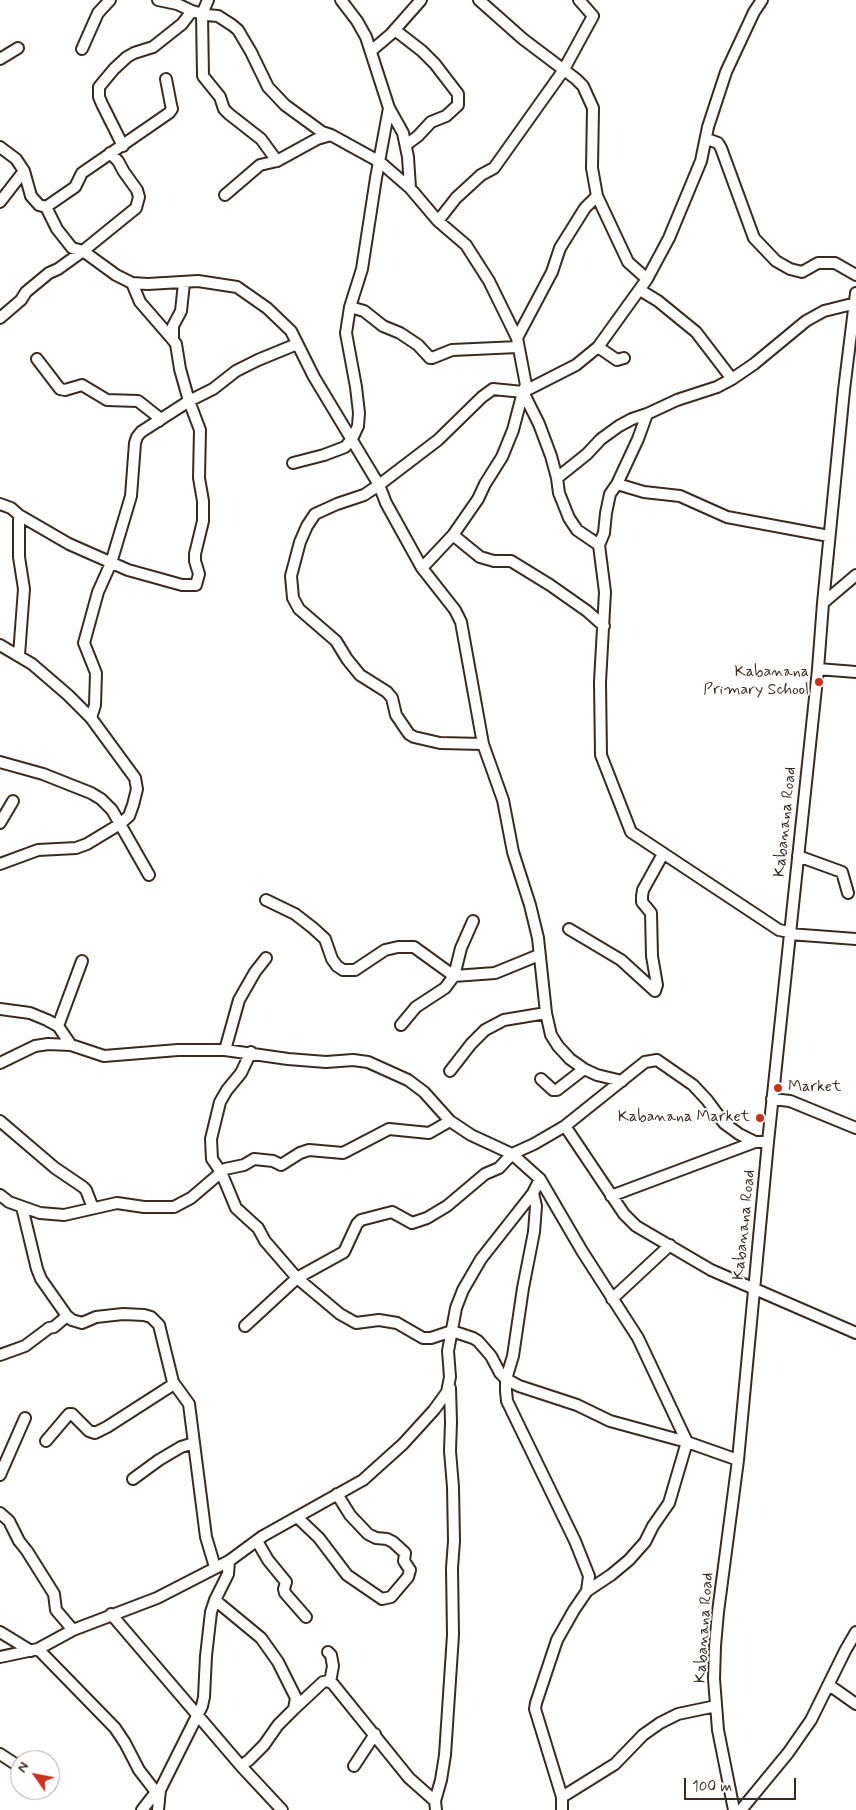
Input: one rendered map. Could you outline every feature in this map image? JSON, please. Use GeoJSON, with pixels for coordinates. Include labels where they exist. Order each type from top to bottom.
{"type":"FeatureCollection","features":[{"type":"Feature","properties":{"kind":"street"},"geometry":{"type":"LineString","coordinates":[[82,49],[98,13],[110,0]]}},
{"type":"Feature","properties":{"kind":"street"},"geometry":{"type":"LineString","coordinates":[[158,0],[177,4],[202,14],[218,16],[232,24],[238,30],[251,52],[268,87],[295,113],[322,132],[380,162],[410,188],[438,221],[466,245],[489,281],[517,342],[526,385],[514,430],[502,457],[478,499],[453,535],[422,568]]}},
{"type":"Feature","properties":{"kind":"street"},"geometry":{"type":"LineString","coordinates":[[208,0],[202,14],[203,76],[220,97],[224,109],[261,139],[277,161]]}},
{"type":"Feature","properties":{"kind":"street"},"geometry":{"type":"LineString","coordinates":[[341,0],[357,21],[366,37],[389,108],[403,133],[408,157],[410,188]]}},
{"type":"Feature","properties":{"kind":"street"},"geometry":{"type":"LineString","coordinates":[[371,52],[395,30],[420,0]]}},
{"type":"Feature","properties":{"kind":"street"},"geometry":{"type":"LineString","coordinates":[[479,0],[523,39],[580,82],[593,108],[592,168],[597,196],[628,262],[647,280]]}},
{"type":"Feature","properties":{"kind":"street"},"geometry":{"type":"LineString","coordinates":[[438,221],[456,198],[481,176],[494,168],[563,71],[593,16],[579,0]]}},
{"type":"Feature","properties":{"kind":"street"},"geometry":{"type":"LineString","coordinates":[[483,744],[440,743],[409,734],[396,715],[392,698],[387,692],[360,675],[336,641],[299,609],[293,598],[292,576],[294,560],[307,526],[315,514],[364,495],[379,485],[438,440],[487,393],[494,389],[524,392],[576,365],[598,347],[647,280],[669,238],[701,161],[708,127],[726,72],[754,12],[762,0]]}},
{"type":"Feature","properties":{"kind":"street"},"geometry":{"type":"LineString","coordinates":[[123,146],[99,98],[99,87],[127,57],[154,47],[182,24],[192,11]]}},
{"type":"Feature","properties":{"kind":"street"},"geometry":{"type":"LineString","coordinates":[[395,30],[422,50],[436,64],[458,94],[458,105],[446,116],[431,122],[418,136],[406,145]]}},
{"type":"Feature","properties":{"kind":"street"},"geometry":{"type":"LineString","coordinates":[[0,60],[18,48]]}},
{"type":"Feature","properties":{"kind":"street"},"geometry":{"type":"LineString","coordinates":[[46,207],[75,187],[82,173],[157,123],[172,109],[166,80]]}},
{"type":"Feature","properties":{"kind":"street"},"geometry":{"type":"LineString","coordinates":[[293,463],[345,447],[352,439],[358,426],[359,413],[346,337],[350,307],[362,269],[389,108]]}},
{"type":"Feature","properties":{"kind":"street"},"geometry":{"type":"LineString","coordinates":[[226,195],[260,165],[277,161],[317,140],[331,135]]}},
{"type":"Feature","properties":{"kind":"street"},"geometry":{"type":"LineString","coordinates":[[707,139],[718,143],[721,148],[754,238],[782,266],[795,272],[802,272],[818,263],[835,263],[856,275]]}},
{"type":"Feature","properties":{"kind":"street"},"geometry":{"type":"LineString","coordinates":[[0,147],[16,159],[24,171],[31,196],[39,205],[46,207],[57,229],[72,248],[84,251],[116,275],[132,283],[184,283],[198,281],[237,287],[267,308],[291,331],[314,377],[379,485],[386,503],[422,568],[455,610],[461,622],[483,744],[503,800],[513,852],[538,938],[546,1013],[551,1035],[570,1059],[597,1075],[622,1081]]}},
{"type":"Feature","properties":{"kind":"street"},"geometry":{"type":"LineString","coordinates":[[0,318],[41,279],[84,251],[131,213],[139,203],[137,190],[118,161],[110,153]]}},
{"type":"Feature","properties":{"kind":"street"},"geometry":{"type":"LineString","coordinates":[[0,202],[24,171]]}},
{"type":"Feature","properties":{"kind":"street"},"geometry":{"type":"LineString","coordinates":[[517,342],[552,272],[560,248],[586,208],[597,196]]}},
{"type":"Feature","properties":{"kind":"street"},"geometry":{"type":"LineString","coordinates":[[0,504],[11,508],[69,544],[128,570],[182,585],[193,586],[198,582],[199,574],[195,554],[203,521],[203,501],[199,478],[200,430],[180,370],[176,344],[140,302],[132,283]]}},
{"type":"Feature","properties":{"kind":"street"},"geometry":{"type":"LineString","coordinates":[[173,340],[172,326],[180,311],[184,283]]}},
{"type":"Feature","properties":{"kind":"street"},"geometry":{"type":"LineString","coordinates":[[640,290],[658,300],[693,329],[732,379]]}},
{"type":"Feature","properties":{"kind":"street","name":"Kabanana Road"},"geometry":{"type":"LineString","coordinates":[[734,1810],[718,1730],[716,1706],[714,1680],[718,1612],[738,1460],[772,1099],[818,670],[829,536],[856,293]]}},
{"type":"Feature","properties":{"kind":"street"},"geometry":{"type":"LineString","coordinates":[[557,478],[587,454],[601,439],[632,419],[677,400],[717,387],[732,379],[806,321],[824,312],[855,304]]}},
{"type":"Feature","properties":{"kind":"street"},"geometry":{"type":"LineString","coordinates":[[350,307],[364,311],[383,326],[400,333],[418,345],[430,358],[452,350],[517,342]]}},
{"type":"Feature","properties":{"kind":"street"},"geometry":{"type":"LineString","coordinates":[[91,718],[94,705],[96,673],[85,646],[85,639],[98,592],[111,563],[132,490],[135,443],[140,432],[189,401],[213,389],[236,371],[297,344]]}},
{"type":"Feature","properties":{"kind":"street"},"geometry":{"type":"LineString","coordinates":[[598,347],[617,360],[624,358]]}},
{"type":"Feature","properties":{"kind":"street"},"geometry":{"type":"LineString","coordinates":[[37,359],[60,388],[65,390],[82,385],[107,400],[138,401],[157,416],[159,420]]}},
{"type":"Feature","properties":{"kind":"street"},"geometry":{"type":"LineString","coordinates":[[524,392],[551,456],[557,478],[558,492],[569,518],[577,530],[600,545]]}},
{"type":"Feature","properties":{"kind":"street"},"geometry":{"type":"LineString","coordinates":[[646,414],[638,439],[617,484],[610,494],[607,503],[604,533],[600,545],[605,592],[600,682],[601,755],[631,832],[779,930],[789,933],[856,939]]}},
{"type":"Feature","properties":{"kind":"street"},"geometry":{"type":"LineString","coordinates":[[617,484],[644,492],[680,496],[734,518],[829,536]]}},
{"type":"Feature","properties":{"kind":"street"},"geometry":{"type":"LineString","coordinates":[[19,655],[24,589],[19,557],[20,515]]}},
{"type":"Feature","properties":{"kind":"street"},"geometry":{"type":"LineString","coordinates":[[453,535],[480,557],[494,561],[511,561],[550,585],[604,626]]}},
{"type":"Feature","properties":{"kind":"street"},"geometry":{"type":"LineString","coordinates":[[823,602],[856,575]]}},
{"type":"Feature","properties":{"kind":"street"},"geometry":{"type":"LineString","coordinates":[[0,645],[19,655],[68,695],[91,718],[135,778],[137,789],[129,816],[120,824],[87,844],[76,848],[38,850],[0,864]]}},
{"type":"Feature","properties":{"kind":"street"},"geometry":{"type":"LineString","coordinates":[[818,670],[856,672]]}},
{"type":"Feature","properties":{"kind":"street"},"geometry":{"type":"LineString","coordinates":[[0,762],[44,774],[101,799],[112,810],[149,875]]}},
{"type":"Feature","properties":{"kind":"street"},"geometry":{"type":"LineString","coordinates":[[0,823],[13,801]]}},
{"type":"Feature","properties":{"kind":"street"},"geometry":{"type":"LineString","coordinates":[[569,929],[621,960],[655,991],[658,985],[652,956],[651,913],[642,902],[642,896],[643,890],[663,854]]}},
{"type":"Feature","properties":{"kind":"street"},"geometry":{"type":"LineString","coordinates":[[798,856],[838,870],[844,877],[848,892]]}},
{"type":"Feature","properties":{"kind":"street"},"geometry":{"type":"LineString","coordinates":[[266,900],[295,914],[313,928],[325,939],[332,959],[337,966],[344,970],[355,970],[385,950],[398,946],[414,947],[454,976],[495,973],[539,954]]}},
{"type":"Feature","properties":{"kind":"street"},"geometry":{"type":"LineString","coordinates":[[400,1025],[416,1007],[446,988],[454,976],[461,948],[473,922]]}},
{"type":"Feature","properties":{"kind":"street"},"geometry":{"type":"LineString","coordinates":[[225,1050],[240,1000],[266,958]]}},
{"type":"Feature","properties":{"kind":"street"},"geometry":{"type":"LineString","coordinates":[[58,1026],[82,961]]}},
{"type":"Feature","properties":{"kind":"street"},"geometry":{"type":"LineString","coordinates":[[0,1009],[30,1013],[58,1026],[71,1045]]}},
{"type":"Feature","properties":{"kind":"street"},"geometry":{"type":"LineString","coordinates":[[450,1071],[471,1044],[486,1030],[504,1020],[546,1013]]}},
{"type":"Feature","properties":{"kind":"street"},"geometry":{"type":"LineString","coordinates":[[0,1063],[34,1046],[48,1044],[71,1045],[104,1056],[178,1050],[225,1050],[252,1052],[288,1059],[326,1062],[353,1060],[368,1062],[408,1080],[424,1092],[450,1121],[472,1135],[512,1154],[540,1179],[582,1251],[638,1338],[687,1442],[670,1503],[653,1526],[645,1542],[629,1560],[587,1591],[557,1640],[535,1709],[562,1797],[562,1810]]}},
{"type":"Feature","properties":{"kind":"street"},"geometry":{"type":"LineString","coordinates":[[252,1052],[241,1073],[220,1102],[211,1139],[212,1159],[221,1172],[236,1208],[258,1228],[265,1241],[297,1278],[340,1314],[356,1323],[379,1320],[397,1323],[423,1338],[431,1338],[452,1331],[478,1341],[491,1356],[500,1373],[506,1379],[520,1386],[577,1405],[610,1421],[687,1442],[738,1460]]}},
{"type":"Feature","properties":{"kind":"street"},"geometry":{"type":"LineString","coordinates":[[245,1326],[297,1278],[344,1252],[357,1224],[361,1220],[392,1212],[412,1223],[427,1218],[447,1206],[485,1174],[499,1168],[512,1154],[565,1126],[595,1100],[645,1062],[657,1060],[693,1085],[724,1123],[755,1142]]}},
{"type":"Feature","properties":{"kind":"street"},"geometry":{"type":"LineString","coordinates":[[541,1079],[553,1090],[558,1090],[584,1068]]}},
{"type":"Feature","properties":{"kind":"street"},"geometry":{"type":"LineString","coordinates":[[772,1099],[790,1101],[856,1128]]}},
{"type":"Feature","properties":{"kind":"street"},"geometry":{"type":"LineString","coordinates":[[0,1121],[55,1168],[83,1187],[93,1208]]}},
{"type":"Feature","properties":{"kind":"street"},"geometry":{"type":"LineString","coordinates":[[0,1195],[10,1202],[40,1213],[64,1215],[117,1203],[144,1207],[174,1207],[191,1198],[221,1172],[234,1166],[244,1165],[254,1159],[273,1161],[281,1166],[300,1153],[309,1150],[343,1153],[389,1129],[429,1133],[450,1121]]}},
{"type":"Feature","properties":{"kind":"street"},"geometry":{"type":"LineString","coordinates":[[565,1126],[596,1170],[611,1196],[624,1214],[636,1226],[711,1270],[856,1333]]}},
{"type":"Feature","properties":{"kind":"street"},"geometry":{"type":"LineString","coordinates":[[611,1196],[755,1142],[768,1142]]}},
{"type":"Feature","properties":{"kind":"street"},"geometry":{"type":"LineString","coordinates":[[523,1164],[534,1144]]}},
{"type":"Feature","properties":{"kind":"street"},"geometry":{"type":"LineString","coordinates":[[435,1805],[445,1756],[452,1636],[454,1541],[450,1451],[452,1422],[448,1351],[456,1308],[468,1279],[498,1236],[533,1193],[540,1179]]}},
{"type":"Feature","properties":{"kind":"street"},"geometry":{"type":"LineString","coordinates":[[533,1193],[536,1206],[534,1232],[513,1356],[506,1379],[507,1401],[564,1515],[589,1576],[587,1591]]}},
{"type":"Feature","properties":{"kind":"street"},"geometry":{"type":"LineString","coordinates":[[22,1207],[36,1269],[67,1316],[72,1320],[82,1323],[96,1317],[123,1314],[144,1315],[151,1317],[159,1325],[174,1384],[188,1404],[206,1537],[215,1567]]}},
{"type":"Feature","properties":{"kind":"street"},"geometry":{"type":"LineString","coordinates":[[612,1299],[670,1245]]}},
{"type":"Feature","properties":{"kind":"street"},"geometry":{"type":"LineString","coordinates":[[0,1355],[25,1346],[67,1316]]}},
{"type":"Feature","properties":{"kind":"street"},"geometry":{"type":"LineString","coordinates":[[0,1658],[34,1650],[73,1630],[157,1598],[229,1561],[257,1541],[363,1480],[403,1444],[434,1410],[447,1392],[450,1377]]}},
{"type":"Feature","properties":{"kind":"street"},"geometry":{"type":"LineString","coordinates":[[46,1440],[68,1414],[72,1414],[89,1431],[94,1433],[107,1427],[174,1384]]}},
{"type":"Feature","properties":{"kind":"street"},"geometry":{"type":"LineString","coordinates":[[0,1474],[25,1418]]}},
{"type":"Feature","properties":{"kind":"street"},"geometry":{"type":"LineString","coordinates":[[133,1479],[181,1447],[194,1443]]}},
{"type":"Feature","properties":{"kind":"street"},"geometry":{"type":"LineString","coordinates":[[297,1517],[319,1538],[347,1574],[382,1599],[391,1597],[404,1582],[410,1570],[404,1561],[405,1553],[393,1542],[368,1534],[350,1515],[337,1494]]}},
{"type":"Feature","properties":{"kind":"street"},"geometry":{"type":"LineString","coordinates":[[0,1513],[9,1521],[19,1541],[54,1594],[56,1610],[73,1630]]}},
{"type":"Feature","properties":{"kind":"street"},"geometry":{"type":"LineString","coordinates":[[257,1541],[268,1560],[286,1582],[285,1593],[306,1617]]}},
{"type":"Feature","properties":{"kind":"street"},"geometry":{"type":"LineString","coordinates":[[142,1810],[158,1791],[202,1706],[211,1612],[228,1574],[229,1561]]}},
{"type":"Feature","properties":{"kind":"street"},"geometry":{"type":"LineString","coordinates":[[215,1600],[261,1638],[278,1662],[296,1698],[294,1709]]}},
{"type":"Feature","properties":{"kind":"street"},"geometry":{"type":"LineString","coordinates":[[111,1614],[241,1766],[282,1810]]}},
{"type":"Feature","properties":{"kind":"street"},"geometry":{"type":"LineString","coordinates":[[0,1632],[34,1650],[115,1728],[139,1770],[158,1791],[158,1810]]}},
{"type":"Feature","properties":{"kind":"street"},"geometry":{"type":"LineString","coordinates":[[741,1810],[793,1746],[811,1720],[856,1632]]}},
{"type":"Feature","properties":{"kind":"street"},"geometry":{"type":"LineString","coordinates":[[328,1652],[331,1655],[333,1666],[330,1682]]}},
{"type":"Feature","properties":{"kind":"street"},"geometry":{"type":"LineString","coordinates":[[241,1766],[264,1745],[278,1725],[294,1709],[323,1682],[328,1681],[375,1734],[409,1778],[435,1805]]}},
{"type":"Feature","properties":{"kind":"street"},"geometry":{"type":"LineString","coordinates":[[829,1685],[856,1704]]}},
{"type":"Feature","properties":{"kind":"street"},"geometry":{"type":"LineString","coordinates":[[562,1797],[615,1764],[644,1735],[660,1723],[678,1714],[716,1706]]}},
{"type":"Feature","properties":{"kind":"street"},"geometry":{"type":"LineString","coordinates":[[354,1766],[375,1734]]}},
{"type":"Feature","properties":{"kind":"place","name":"Kabanana Primary School"},"geometry":{"type":"Point","coordinates":[819,682]}},
{"type":"Feature","properties":{"kind":"place","name":"Market"},"geometry":{"type":"Point","coordinates":[778,1088]}},
{"type":"Feature","properties":{"kind":"place","name":"Kabanana Market"},"geometry":{"type":"Point","coordinates":[760,1118]}}]}
